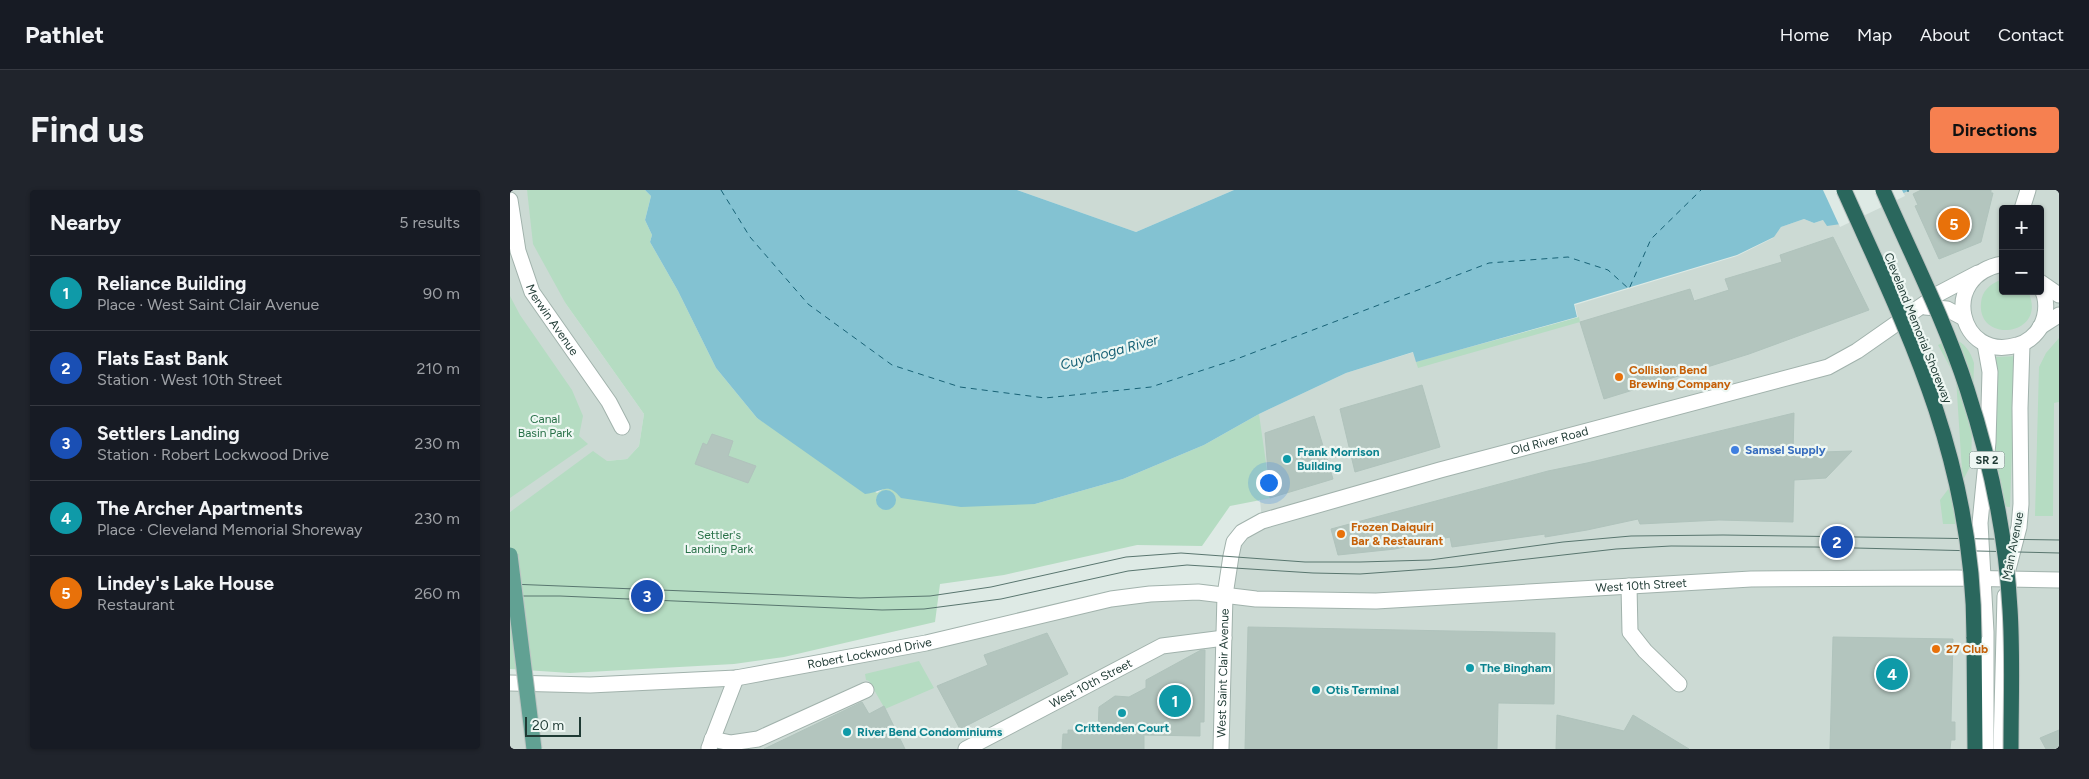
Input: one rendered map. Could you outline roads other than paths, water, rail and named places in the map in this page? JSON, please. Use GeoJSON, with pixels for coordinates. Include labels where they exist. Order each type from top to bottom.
{"type":"FeatureCollection","features":[{"type":"Feature","properties":{"kind":"highway","name":"Cleveland Memorial Shoreway"},"geometry":{"type":"LineString","coordinates":[[1844,190],[1916,356],[1936,410],[1954,474],[1967,542],[1974,612],[1975,749]]}},
{"type":"Feature","properties":{"kind":"highway","name":"Cleveland Memorial Shoreway"},"geometry":{"type":"LineString","coordinates":[[1882,190],[1954,352],[1967,389],[1993,484],[2003,544],[2010,607],[2012,671],[2010,749]]}},
{"type":"Feature","properties":{"kind":"main road"},"geometry":{"type":"LineString","coordinates":[[510,554],[534,749]]}},
{"type":"Feature","properties":{"kind":"street"},"geometry":{"type":"LineString","coordinates":[[2023,205],[2028,190]]}},
{"type":"Feature","properties":{"kind":"street","name":"Merwin Avenue"},"geometry":{"type":"LineString","coordinates":[[510,200],[518,251],[532,292],[609,402],[622,427]]}},
{"type":"Feature","properties":{"kind":"street","name":"Old River Road"},"geometry":{"type":"LineString","coordinates":[[1225,595],[1234,542],[1242,532],[1256,524],[1440,470],[1828,367],[1857,351],[1940,293],[1990,267],[1999,265]]}},
{"type":"Feature","properties":{"kind":"street"},"geometry":{"type":"LineString","coordinates":[[1978,273],[1970,282],[1964,294],[1962,307],[1964,318],[1972,333],[1986,344],[2010,348],[2022,344],[2032,337],[2040,327],[2045,315],[2046,303],[2043,295]]}},
{"type":"Feature","properties":{"kind":"street"},"geometry":{"type":"LineString","coordinates":[[2044,286],[2059,295]]}},
{"type":"Feature","properties":{"kind":"street"},"geometry":{"type":"LineString","coordinates":[[1914,310],[1928,306],[1946,309],[1964,318]]}},
{"type":"Feature","properties":{"kind":"street"},"geometry":{"type":"LineString","coordinates":[[2040,327],[2059,315]]}},
{"type":"Feature","properties":{"kind":"street","name":"Main Avenue"},"geometry":{"type":"LineString","coordinates":[[1986,344],[1990,372],[1988,442],[1980,523],[1986,642],[1986,749]]}},
{"type":"Feature","properties":{"kind":"street","name":"Main Avenue"},"geometry":{"type":"LineString","coordinates":[[2000,749],[2003,614],[2006,579],[2019,527],[2021,504],[2020,408],[2022,344]]}},
{"type":"Feature","properties":{"kind":"street","name":"West 10th Street"},"geometry":{"type":"LineString","coordinates":[[1225,595],[1256,599],[1376,601],[1789,578],[2059,580]]}},
{"type":"Feature","properties":{"kind":"street"},"geometry":{"type":"LineString","coordinates":[[1628,586],[1630,632],[1644,651],[1679,684]]}},
{"type":"Feature","properties":{"kind":"street","name":"Robert Lockwood Drive"},"geometry":{"type":"LineString","coordinates":[[510,683],[590,685],[736,678],[926,643],[1111,600],[1150,594],[1190,592],[1225,595]]}},
{"type":"Feature","properties":{"kind":"street","name":"West Saint Clair Avenue"},"geometry":{"type":"LineString","coordinates":[[1221,749],[1225,595]]}},
{"type":"Feature","properties":{"kind":"street","name":"West 10th Street"},"geometry":{"type":"LineString","coordinates":[[966,749],[1162,646],[1224,638]]}},
{"type":"Feature","properties":{"kind":"street"},"geometry":{"type":"LineString","coordinates":[[736,678],[710,744],[731,744],[758,739],[866,690]]}},
{"type":"Feature","properties":{"kind":"water","name":"Cuyahoga River"},"geometry":{"type":"Polygon","coordinates":[[[645,190],[1017,190],[1136,232],[1234,190],[1910,190],[1841,224],[1827,226],[1823,220],[1814,223],[1804,219],[1781,227],[1774,237],[1737,255],[1574,304],[1577,317],[1416,362],[1413,352],[1346,373],[1259,414],[1204,445],[1123,479],[1035,504],[961,507],[901,498],[888,489],[865,494],[757,418],[716,368],[678,291],[650,242],[652,235],[645,220],[651,196],[645,190]]]}},
{"type":"Feature","properties":{"kind":"water"},"geometry":{"type":"Polygon","coordinates":[[[886,490],[893,493],[896,500],[893,507],[886,510],[879,507],[876,500],[879,493],[886,490]]]}},
{"type":"Feature","properties":{"kind":"tram line"},"geometry":{"type":"LineString","coordinates":[[510,584],[860,598],[930,596],[991,587],[1126,557],[1181,553],[1305,562],[1360,562],[1430,560],[1563,542],[1631,536],[1723,535],[2059,540]]}},
{"type":"Feature","properties":{"kind":"tram line"},"geometry":{"type":"LineString","coordinates":[[510,596],[560,596],[882,610],[924,609],[1001,599],[1128,571],[1187,565],[1360,574],[1457,567],[1616,549],[1671,546],[1815,547],[2059,553]]}},
{"type":"Feature","properties":{"kind":"place","name":"Lindey's Lake House"},"geometry":{"type":"Point","coordinates":[1954,224]}},
{"type":"Feature","properties":{"kind":"place","name":"Collision Bend Brewing Company"},"geometry":{"type":"Point","coordinates":[1619,377]}},
{"type":"Feature","properties":{"kind":"place","name":"Samsel Supply"},"geometry":{"type":"Point","coordinates":[1735,450]}},
{"type":"Feature","properties":{"kind":"place","name":"Frank Morrison Building"},"geometry":{"type":"Point","coordinates":[1287,459]}},
{"type":"Feature","properties":{"kind":"place","name":"Frozen Daiquiri Bar & Restaurant"},"geometry":{"type":"Point","coordinates":[1341,534]}},
{"type":"Feature","properties":{"kind":"place","name":"Flats East Bank"},"geometry":{"type":"Point","coordinates":[1837,542]}},
{"type":"Feature","properties":{"kind":"place","name":"Settlers Landing"},"geometry":{"type":"Point","coordinates":[647,596]}},
{"type":"Feature","properties":{"kind":"place","name":"27 Club"},"geometry":{"type":"Point","coordinates":[1936,649]}},
{"type":"Feature","properties":{"kind":"place","name":"The Bingham"},"geometry":{"type":"Point","coordinates":[1470,668]}},
{"type":"Feature","properties":{"kind":"place","name":"The Archer Apartments"},"geometry":{"type":"Point","coordinates":[1892,674]}},
{"type":"Feature","properties":{"kind":"place","name":"Otis Terminal"},"geometry":{"type":"Point","coordinates":[1316,690]}},
{"type":"Feature","properties":{"kind":"place","name":"Reliance Building"},"geometry":{"type":"Point","coordinates":[1175,701]}},
{"type":"Feature","properties":{"kind":"place","name":"Crittenden Court"},"geometry":{"type":"Point","coordinates":[1122,713]}},
{"type":"Feature","properties":{"kind":"place","name":"River Bend Condominiums"},"geometry":{"type":"Point","coordinates":[847,732]}},
{"type":"Feature","properties":{"kind":"park label","name":"Canal Basin Park"},"geometry":{"type":"Point","coordinates":[545,426]}},
{"type":"Feature","properties":{"kind":"park label","name":"Settler's Landing Park"},"geometry":{"type":"Point","coordinates":[719,542]}}]}
